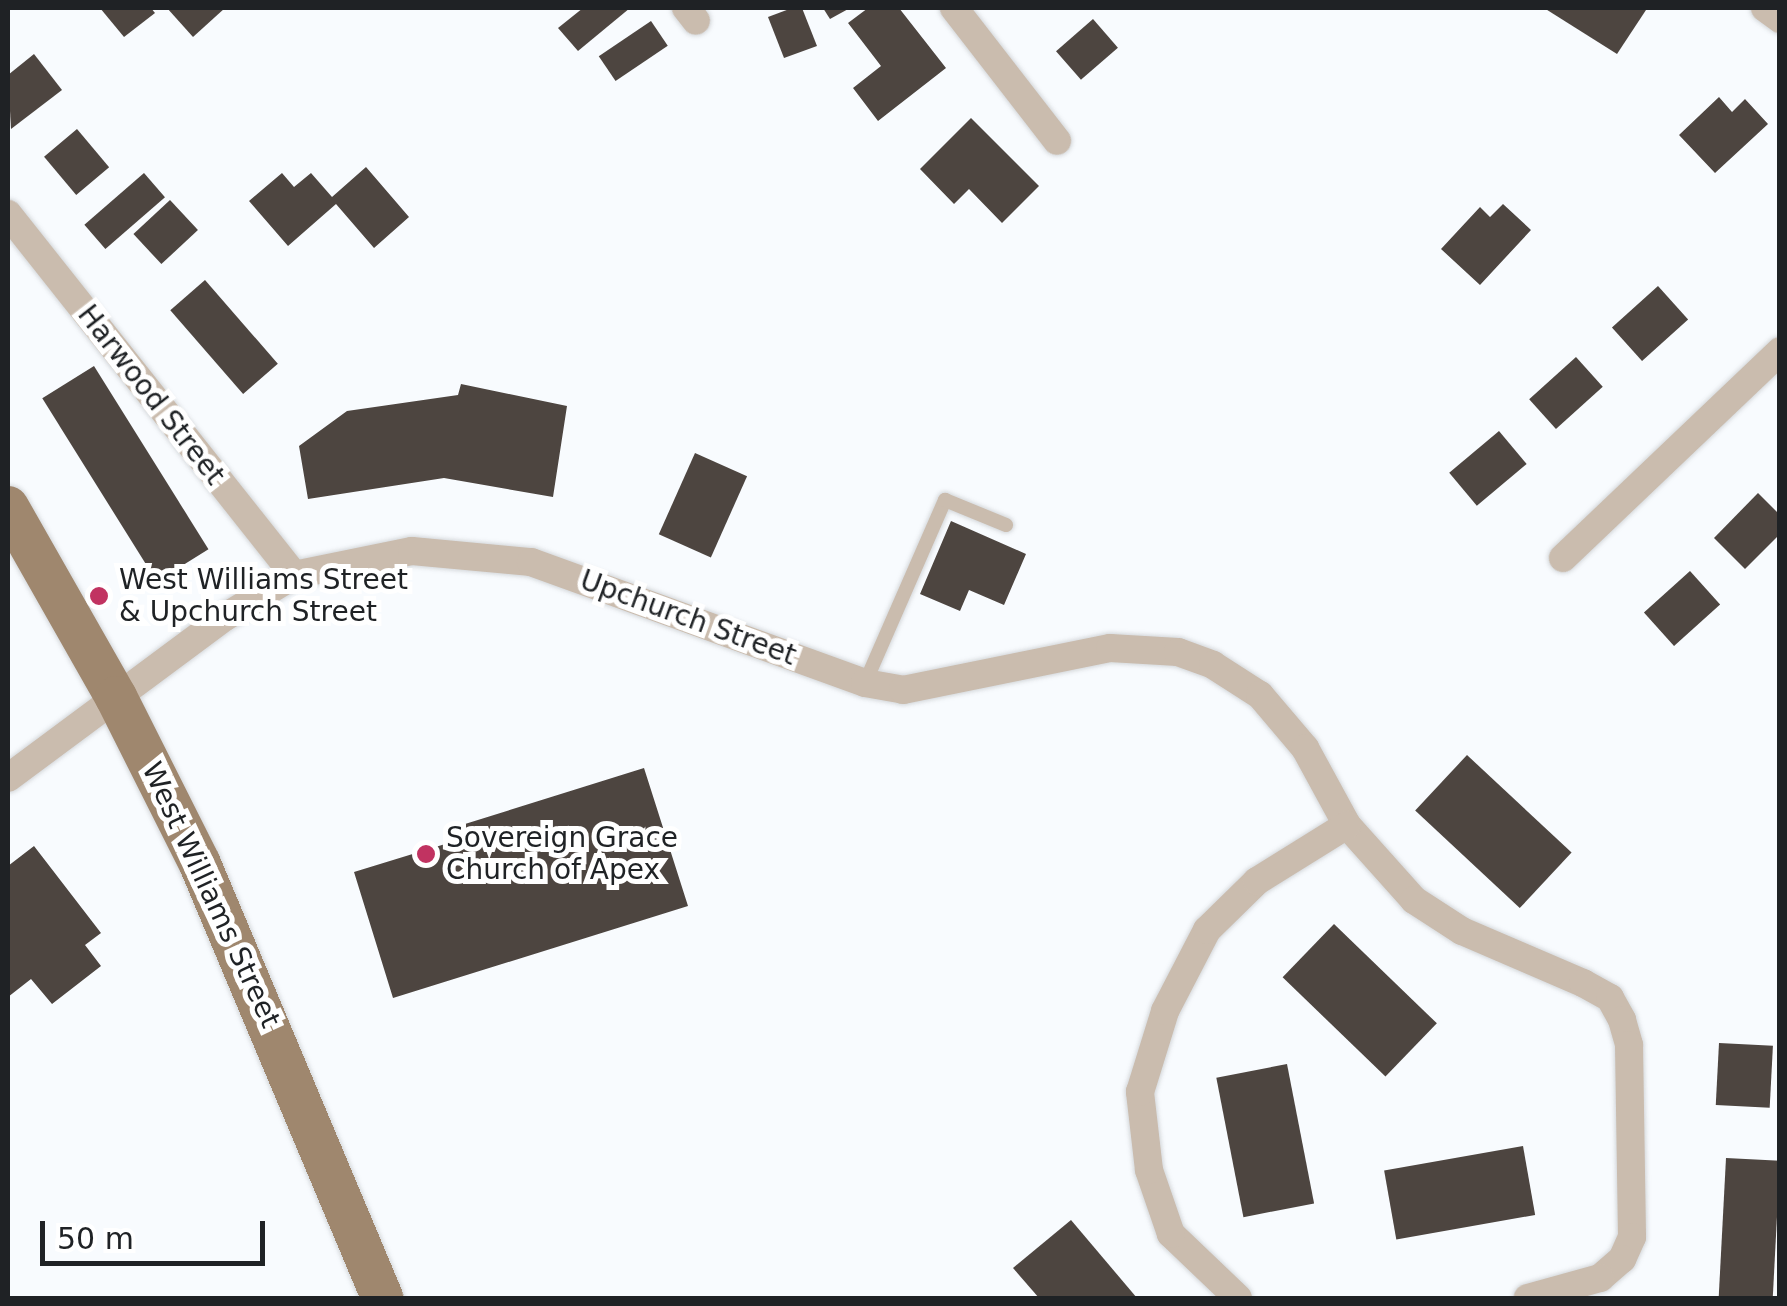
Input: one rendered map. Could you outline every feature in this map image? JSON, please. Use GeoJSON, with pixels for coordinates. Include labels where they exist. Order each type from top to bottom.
{"type":"FeatureCollection","features":[{"type":"Feature","properties":{"kind":"main road","name":"West Williams Street"},"geometry":{"type":"LineString","coordinates":[[8,508],[116,697],[235,938],[382,1298]]}},
{"type":"Feature","properties":{"kind":"street"},"geometry":{"type":"LineString","coordinates":[[954,8],[1057,142]]}},
{"type":"Feature","properties":{"kind":"street"},"geometry":{"type":"LineString","coordinates":[[1765,8],[1780,19]]}},
{"type":"Feature","properties":{"kind":"street","name":"Harwood Street"},"geometry":{"type":"LineString","coordinates":[[8,214],[294,575]]}},
{"type":"Feature","properties":{"kind":"street"},"geometry":{"type":"LineString","coordinates":[[1563,558],[1780,351]]}},
{"type":"Feature","properties":{"kind":"street","name":"Upchurch Street"},"geometry":{"type":"LineString","coordinates":[[8,778],[116,697],[294,575],[412,552],[532,562],[865,683],[930,688],[1110,648],[1178,652],[1214,664],[1260,695],[1306,748],[1346,825],[1395,882],[1436,916],[1610,998],[1622,1020],[1629,1045],[1632,1237],[1622,1259],[1600,1278],[1528,1298]]}},
{"type":"Feature","properties":{"kind":"street"},"geometry":{"type":"LineString","coordinates":[[1238,1298],[1209,1278],[1171,1234],[1148,1170],[1140,1092],[1165,1012],[1207,930],[1257,881],[1346,825]]}},
{"type":"Feature","properties":{"kind":"lane"},"geometry":{"type":"LineString","coordinates":[[865,683],[945,500],[1006,525]]}},
{"type":"Feature","properties":{"kind":"building"},"geometry":{"type":"Polygon","coordinates":[[[100,8],[151,8],[155,13],[124,37],[100,8]]]}},
{"type":"Feature","properties":{"kind":"building"},"geometry":{"type":"Polygon","coordinates":[[[167,8],[225,8],[193,37],[167,8]]]}},
{"type":"Feature","properties":{"kind":"building"},"geometry":{"type":"Polygon","coordinates":[[[583,8],[630,8],[578,51],[558,28],[583,8]]]}},
{"type":"Feature","properties":{"kind":"building"},"geometry":{"type":"Polygon","coordinates":[[[802,8],[817,46],[784,58],[768,17],[802,8]]]}},
{"type":"Feature","properties":{"kind":"building"},"geometry":{"type":"Polygon","coordinates":[[[823,8],[850,8],[830,19],[823,8]]]}},
{"type":"Feature","properties":{"kind":"building"},"geometry":{"type":"Polygon","coordinates":[[[868,8],[899,8],[946,68],[878,121],[853,88],[881,66],[848,23],[868,8]]]}},
{"type":"Feature","properties":{"kind":"building"},"geometry":{"type":"Polygon","coordinates":[[[1544,8],[1643,8],[1646,10],[1617,54],[1544,8]]]}},
{"type":"Feature","properties":{"kind":"building"},"geometry":{"type":"Polygon","coordinates":[[[1093,19],[1118,48],[1081,80],[1056,51],[1093,19]]]}},
{"type":"Feature","properties":{"kind":"building"},"geometry":{"type":"Polygon","coordinates":[[[651,21],[668,46],[616,81],[599,56],[651,21]]]}},
{"type":"Feature","properties":{"kind":"building"},"geometry":{"type":"Polygon","coordinates":[[[34,54],[62,90],[11,129],[8,75],[34,54]]]}},
{"type":"Feature","properties":{"kind":"building"},"geometry":{"type":"Polygon","coordinates":[[[1719,97],[1732,112],[1745,99],[1768,124],[1715,173],[1679,135],[1719,97]]]}},
{"type":"Feature","properties":{"kind":"building"},"geometry":{"type":"Polygon","coordinates":[[[971,118],[1039,186],[1002,223],[969,189],[954,204],[920,169],[971,118]]]}},
{"type":"Feature","properties":{"kind":"building"},"geometry":{"type":"Polygon","coordinates":[[[77,129],[109,167],[76,195],[44,157],[77,129]]]}},
{"type":"Feature","properties":{"kind":"building"},"geometry":{"type":"Polygon","coordinates":[[[366,167],[409,217],[374,248],[336,204],[288,246],[249,201],[282,173],[294,187],[311,173],[332,197],[366,167]]]}},
{"type":"Feature","properties":{"kind":"building"},"geometry":{"type":"Polygon","coordinates":[[[144,173],[165,197],[105,249],[84,225],[144,173]]]}},
{"type":"Feature","properties":{"kind":"building"},"geometry":{"type":"Polygon","coordinates":[[[170,200],[198,230],[161,264],[133,234],[170,200]]]}},
{"type":"Feature","properties":{"kind":"building"},"geometry":{"type":"Polygon","coordinates":[[[1503,204],[1531,230],[1480,285],[1441,249],[1480,207],[1490,217],[1503,204]]]}},
{"type":"Feature","properties":{"kind":"building"},"geometry":{"type":"Polygon","coordinates":[[[205,280],[278,364],[243,394],[170,310],[205,280]]]}},
{"type":"Feature","properties":{"kind":"building"},"geometry":{"type":"Polygon","coordinates":[[[1658,286],[1688,319],[1642,361],[1612,327],[1658,286]]]}},
{"type":"Feature","properties":{"kind":"building"},"geometry":{"type":"Polygon","coordinates":[[[1576,357],[1603,387],[1556,429],[1529,399],[1576,357]]]}},
{"type":"Feature","properties":{"kind":"building"},"geometry":{"type":"Polygon","coordinates":[[[94,366],[208,549],[157,582],[42,398],[94,366]]]}},
{"type":"Feature","properties":{"kind":"building"},"geometry":{"type":"Polygon","coordinates":[[[461,384],[567,406],[553,497],[444,478],[308,499],[299,446],[347,411],[458,395],[461,384]]]}},
{"type":"Feature","properties":{"kind":"building"},"geometry":{"type":"Polygon","coordinates":[[[1499,431],[1527,464],[1477,506],[1449,473],[1499,431]]]}},
{"type":"Feature","properties":{"kind":"building"},"geometry":{"type":"Polygon","coordinates":[[[695,453],[747,476],[711,557],[659,534],[695,453]]]}},
{"type":"Feature","properties":{"kind":"building"},"geometry":{"type":"Polygon","coordinates":[[[1758,493],[1780,515],[1780,534],[1745,569],[1714,538],[1758,493]]]}},
{"type":"Feature","properties":{"kind":"building"},"geometry":{"type":"Polygon","coordinates":[[[951,521],[1026,554],[1004,605],[969,590],[960,611],[920,594],[951,521]]]}},
{"type":"Feature","properties":{"kind":"building"},"geometry":{"type":"Polygon","coordinates":[[[1690,571],[1720,604],[1674,646],[1644,612],[1690,571]]]}},
{"type":"Feature","properties":{"kind":"building"},"geometry":{"type":"Polygon","coordinates":[[[1467,755],[1572,853],[1520,908],[1415,811],[1467,755]]]}},
{"type":"Feature","properties":{"kind":"building"},"geometry":{"type":"Polygon","coordinates":[[[644,768],[688,906],[393,998],[354,872],[468,837],[465,824],[644,768]]]}},
{"type":"Feature","properties":{"kind":"building"},"geometry":{"type":"Polygon","coordinates":[[[34,846],[101,933],[85,945],[101,966],[52,1004],[31,979],[8,997],[8,866],[34,846]]]}},
{"type":"Feature","properties":{"kind":"building"},"geometry":{"type":"Polygon","coordinates":[[[1334,924],[1437,1023],[1385,1077],[1283,977],[1334,924]]]}},
{"type":"Feature","properties":{"kind":"building"},"geometry":{"type":"Polygon","coordinates":[[[1719,1043],[1773,1046],[1770,1108],[1716,1105],[1719,1043]]]}},
{"type":"Feature","properties":{"kind":"building"},"geometry":{"type":"Polygon","coordinates":[[[1287,1064],[1314,1203],[1243,1217],[1216,1078],[1287,1064]]]}},
{"type":"Feature","properties":{"kind":"building"},"geometry":{"type":"Polygon","coordinates":[[[1523,1146],[1535,1215],[1396,1239],[1384,1170],[1523,1146]]]}},
{"type":"Feature","properties":{"kind":"building"},"geometry":{"type":"Polygon","coordinates":[[[1726,1158],[1780,1161],[1773,1298],[1719,1298],[1726,1158]]]}},
{"type":"Feature","properties":{"kind":"building"},"geometry":{"type":"Polygon","coordinates":[[[1071,1220],[1137,1298],[1039,1298],[1013,1268],[1071,1220]]]}},
{"type":"Feature","properties":{"kind":"place","name":"West Williams Street & Upchurch Street"},"geometry":{"type":"Point","coordinates":[99,596]}},
{"type":"Feature","properties":{"kind":"place","name":"Sovereign Grace Church of Apex"},"geometry":{"type":"Point","coordinates":[426,854]}}]}
